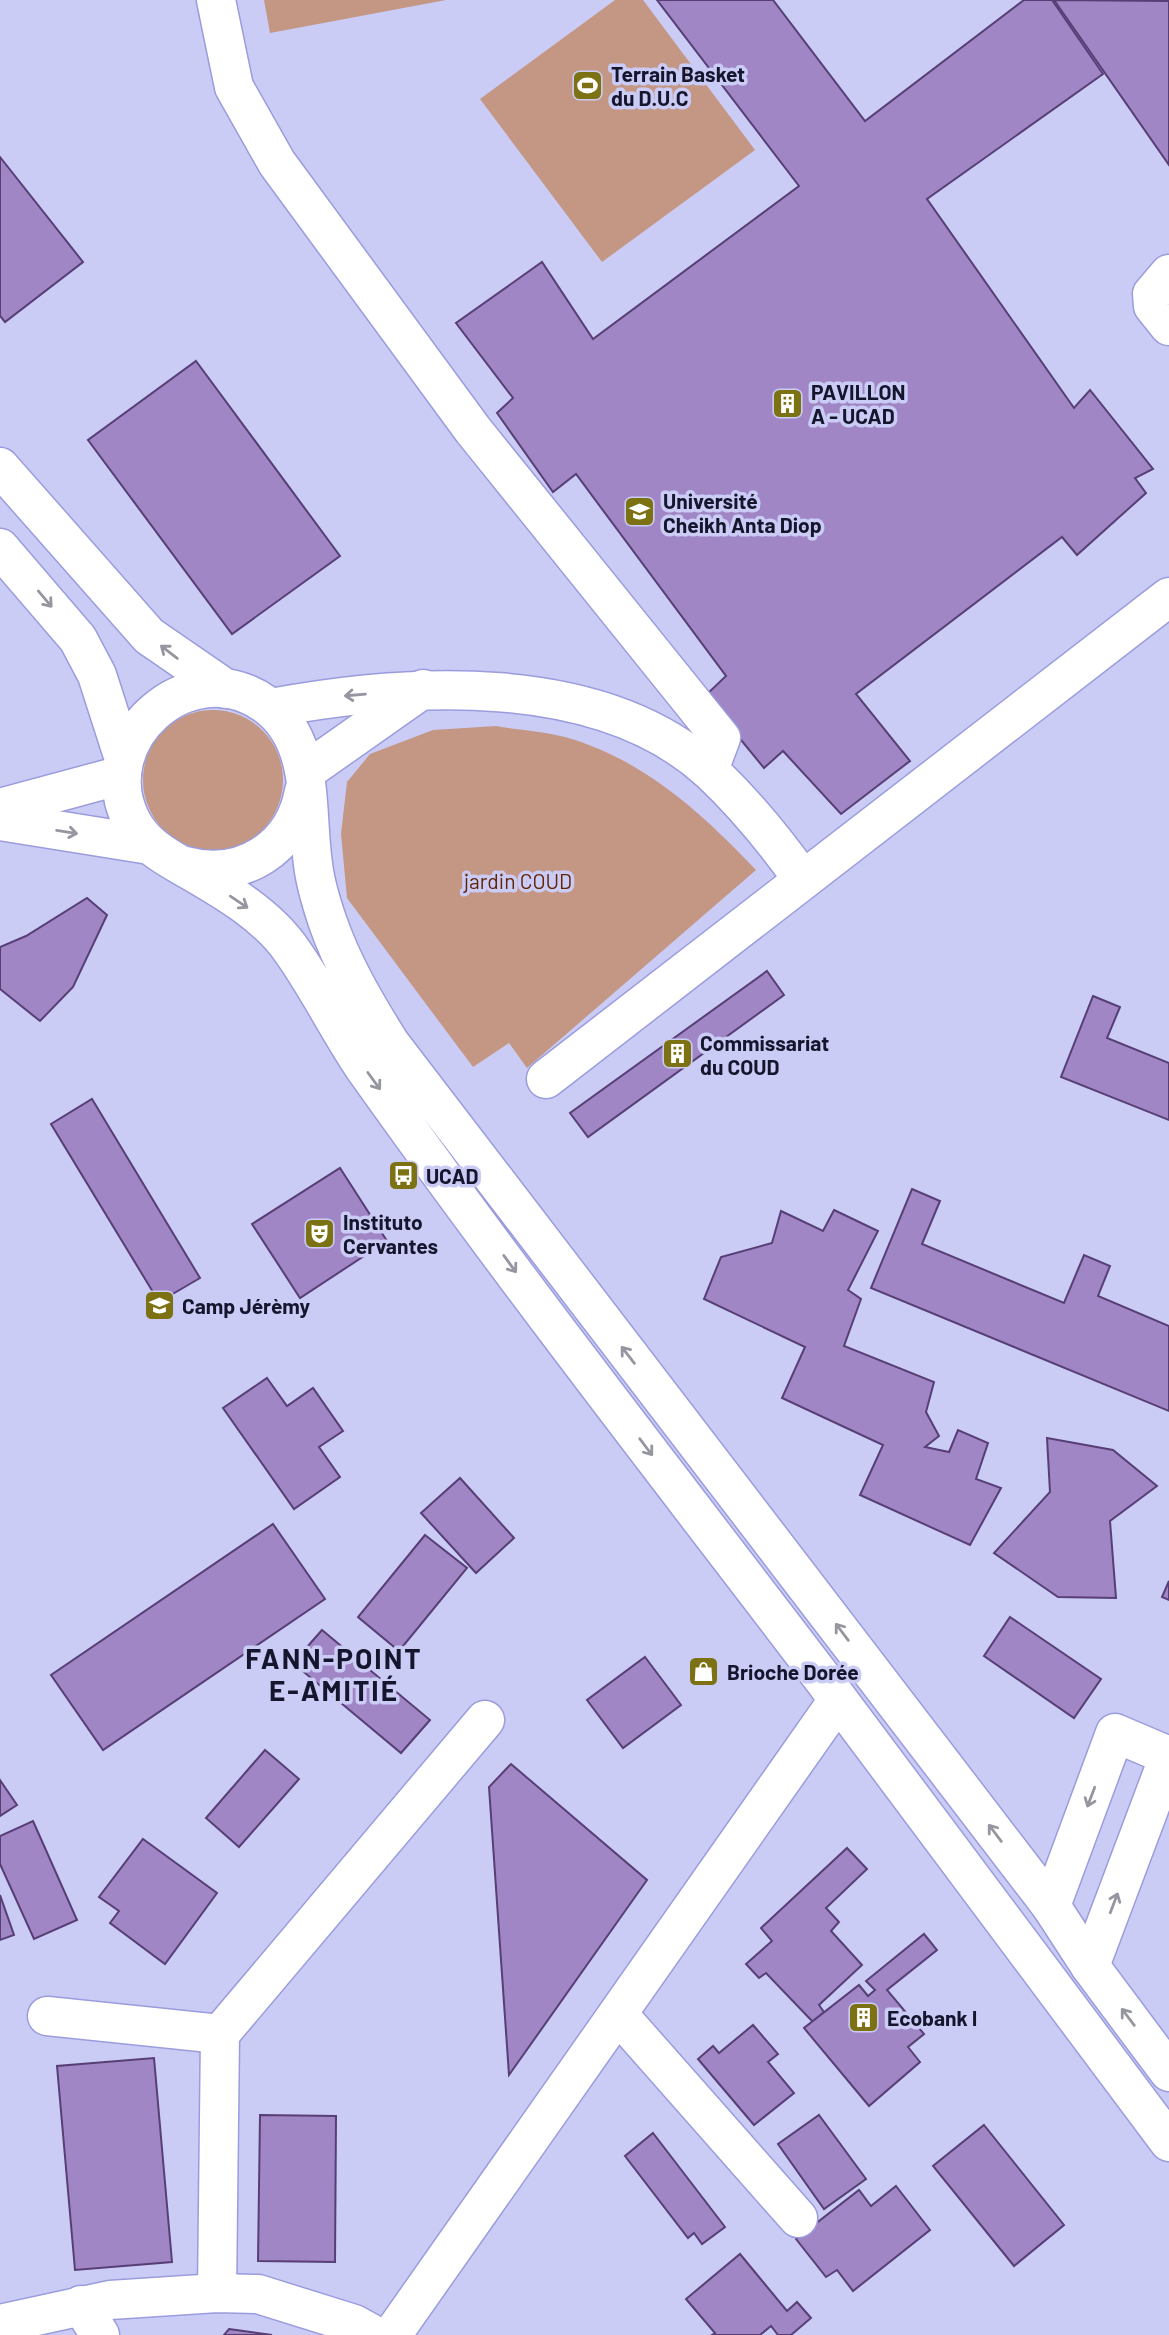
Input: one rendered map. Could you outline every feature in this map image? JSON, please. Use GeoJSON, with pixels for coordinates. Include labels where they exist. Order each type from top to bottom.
{"type":"FeatureCollection","features":[{"type":"Feature","properties":{"kind":"main road"},"geometry":{"type":"LineString","coordinates":[[216,0],[234,87],[277,163],[473,430],[721,738],[709,770]]}},
{"type":"Feature","properties":{"kind":"main road"},"geometry":{"type":"LineString","coordinates":[[1169,274],[1152,294],[1153,306],[1169,327]]}},
{"type":"Feature","properties":{"kind":"main road"},"geometry":{"type":"LineString","coordinates":[[0,467],[149,636],[226,689]]}},
{"type":"Feature","properties":{"kind":"main road"},"geometry":{"type":"LineString","coordinates":[[0,548],[78,639],[97,675],[123,767],[132,821],[149,845],[264,920],[287,943],[362,1064],[622,1416],[1169,2141]]}},
{"type":"Feature","properties":{"kind":"main road"},"geometry":{"type":"LineString","coordinates":[[547,1079],[1169,597]]}},
{"type":"Feature","properties":{"kind":"main road"},"geometry":{"type":"LineString","coordinates":[[123,767],[133,735],[142,722],[163,703],[176,696],[209,688],[226,689],[252,697],[271,708],[296,741],[305,780],[314,871],[326,917],[345,967],[390,1042],[1051,1906],[1090,1966],[1169,2071]]}},
{"type":"Feature","properties":{"kind":"main road"},"geometry":{"type":"LineString","coordinates":[[181,865],[224,870],[260,858],[283,839],[295,822],[305,780],[423,689]]}},
{"type":"Feature","properties":{"kind":"main road"},"geometry":{"type":"LineString","coordinates":[[271,708],[334,696],[423,689],[494,692],[564,702],[609,715],[660,737],[709,770],[780,849],[803,880]]}},
{"type":"Feature","properties":{"kind":"main road"},"geometry":{"type":"LineString","coordinates":[[0,808],[123,767]]}},
{"type":"Feature","properties":{"kind":"main road"},"geometry":{"type":"LineString","coordinates":[[0,821],[149,845]]}},
{"type":"Feature","properties":{"kind":"main road"},"geometry":{"type":"LineString","coordinates":[[392,2335],[838,1700]]}},
{"type":"Feature","properties":{"kind":"main road"},"geometry":{"type":"LineString","coordinates":[[217,2293],[220,2034],[485,1720]]}},
{"type":"Feature","properties":{"kind":"main road"},"geometry":{"type":"LineString","coordinates":[[1051,1906],[1115,1734],[1169,1756],[1090,1966]]}},
{"type":"Feature","properties":{"kind":"main road"},"geometry":{"type":"LineString","coordinates":[[618,2014],[798,2218]]}},
{"type":"Feature","properties":{"kind":"main road"},"geometry":{"type":"LineString","coordinates":[[47,2016],[220,2034]]}},
{"type":"Feature","properties":{"kind":"main road"},"geometry":{"type":"LineString","coordinates":[[0,2324],[91,2320],[217,2293],[258,2294],[354,2324],[374,2335]]}},
{"type":"Feature","properties":{"kind":"green space"},"geometry":{"type":"Polygon","coordinates":[[[264,0],[446,0],[270,33],[264,0]]]}},
{"type":"Feature","properties":{"kind":"green space"},"geometry":{"type":"Polygon","coordinates":[[[615,0],[643,0],[755,150],[602,262],[480,99],[615,0]]]}},
{"type":"Feature","properties":{"kind":"green space"},"geometry":{"type":"Polygon","coordinates":[[[213,710],[240,716],[262,731],[277,753],[283,780],[277,807],[262,829],[240,844],[213,850],[186,844],[164,829],[149,807],[143,780],[149,753],[164,731],[186,716],[213,710]]]}},
{"type":"Feature","properties":{"kind":"green space","name":"jardin COUD"},"geometry":{"type":"Polygon","coordinates":[[[496,726],[565,737],[620,759],[670,790],[714,828],[756,870],[527,1068],[509,1043],[473,1067],[347,898],[341,834],[347,782],[370,754],[433,730],[496,726]]]}},
{"type":"Feature","properties":{"kind":"building","name":"PAVILLON A - UCAD"},"geometry":{"type":"Polygon","coordinates":[[[657,0],[773,0],[865,121],[1024,0],[1052,0],[1103,74],[927,199],[1074,408],[1090,390],[1153,469],[1135,478],[1146,493],[1077,555],[1062,537],[856,694],[910,761],[841,814],[783,751],[764,768],[705,696],[726,676],[576,474],[553,492],[497,413],[513,398],[456,323],[542,262],[593,339],[799,186],[657,0]]]}},
{"type":"Feature","properties":{"kind":"building"},"geometry":{"type":"Polygon","coordinates":[[[1054,0],[1169,1],[1169,165],[1054,0]]]}},
{"type":"Feature","properties":{"kind":"building"},"geometry":{"type":"Polygon","coordinates":[[[0,157],[83,262],[5,322],[0,316],[0,157]]]}},
{"type":"Feature","properties":{"kind":"building"},"geometry":{"type":"Polygon","coordinates":[[[196,361],[340,556],[232,634],[88,440],[196,361]]]}},
{"type":"Feature","properties":{"kind":"building"},"geometry":{"type":"Polygon","coordinates":[[[87,898],[107,915],[73,987],[40,1021],[0,989],[0,947],[26,936],[87,898]]]}},
{"type":"Feature","properties":{"kind":"building","name":"Commissariat du COUD"},"geometry":{"type":"Polygon","coordinates":[[[767,971],[784,995],[588,1137],[570,1113],[767,971]]]}},
{"type":"Feature","properties":{"kind":"building"},"geometry":{"type":"Polygon","coordinates":[[[1093,996],[1120,1007],[1107,1038],[1169,1063],[1169,1120],[1061,1077],[1093,996]]]}},
{"type":"Feature","properties":{"kind":"building"},"geometry":{"type":"Polygon","coordinates":[[[92,1099],[200,1278],[159,1302],[51,1124],[92,1099]]]}},
{"type":"Feature","properties":{"kind":"building","name":"Instituto Cervantes"},"geometry":{"type":"Polygon","coordinates":[[[340,1168],[387,1241],[300,1298],[252,1224],[340,1168]]]}},
{"type":"Feature","properties":{"kind":"building"},"geometry":{"type":"Polygon","coordinates":[[[912,1189],[940,1201],[922,1244],[1064,1303],[1084,1255],[1110,1266],[1098,1296],[1169,1326],[1169,1411],[871,1288],[912,1189]]]}},
{"type":"Feature","properties":{"kind":"building"},"geometry":{"type":"Polygon","coordinates":[[[834,1210],[878,1231],[848,1290],[861,1299],[844,1346],[934,1382],[926,1412],[939,1436],[925,1447],[949,1452],[958,1430],[988,1443],[976,1479],[1001,1488],[970,1545],[860,1495],[883,1445],[782,1398],[805,1347],[704,1299],[721,1257],[772,1243],[781,1211],[823,1231],[834,1210]]]}},
{"type":"Feature","properties":{"kind":"building"},"geometry":{"type":"Polygon","coordinates":[[[267,1378],[287,1406],[313,1388],[343,1431],[319,1447],[340,1477],[294,1509],[223,1408],[267,1378]]]}},
{"type":"Feature","properties":{"kind":"building"},"geometry":{"type":"Polygon","coordinates":[[[1047,1438],[1113,1450],[1157,1486],[1110,1521],[1116,1598],[1058,1597],[994,1553],[1050,1492],[1047,1438]]]}},
{"type":"Feature","properties":{"kind":"building"},"geometry":{"type":"Polygon","coordinates":[[[460,1478],[514,1538],[476,1573],[421,1513],[460,1478]]]}},
{"type":"Feature","properties":{"kind":"building"},"geometry":{"type":"Polygon","coordinates":[[[273,1524],[325,1599],[103,1750],[51,1675],[273,1524]]]}},
{"type":"Feature","properties":{"kind":"building"},"geometry":{"type":"Polygon","coordinates":[[[425,1535],[467,1568],[399,1651],[358,1617],[425,1535]]]}},
{"type":"Feature","properties":{"kind":"building"},"geometry":{"type":"Polygon","coordinates":[[[1169,1581],[1169,1600],[1162,1597],[1169,1581]]]}},
{"type":"Feature","properties":{"kind":"building"},"geometry":{"type":"Polygon","coordinates":[[[1010,1617],[1101,1679],[1074,1718],[984,1656],[1010,1617]]]}},
{"type":"Feature","properties":{"kind":"building"},"geometry":{"type":"Polygon","coordinates":[[[322,1630],[430,1720],[401,1753],[293,1663],[322,1630]]]}},
{"type":"Feature","properties":{"kind":"building"},"geometry":{"type":"Polygon","coordinates":[[[645,1657],[681,1705],[623,1748],[587,1700],[645,1657]]]}},
{"type":"Feature","properties":{"kind":"building"},"geometry":{"type":"Polygon","coordinates":[[[265,1750],[299,1779],[239,1847],[206,1818],[265,1750]]]}},
{"type":"Feature","properties":{"kind":"building"},"geometry":{"type":"Polygon","coordinates":[[[511,1764],[647,1880],[509,2075],[489,1787],[511,1764]]]}},
{"type":"Feature","properties":{"kind":"building"},"geometry":{"type":"Polygon","coordinates":[[[0,1780],[17,1805],[0,1816],[0,1780]]]}},
{"type":"Feature","properties":{"kind":"building"},"geometry":{"type":"Polygon","coordinates":[[[33,1821],[77,1920],[34,1939],[0,1864],[0,1836],[33,1821]]]}},
{"type":"Feature","properties":{"kind":"building"},"geometry":{"type":"Polygon","coordinates":[[[143,1839],[217,1893],[165,1964],[110,1923],[119,1911],[99,1897],[143,1839]]]}},
{"type":"Feature","properties":{"kind":"building"},"geometry":{"type":"Polygon","coordinates":[[[847,1848],[867,1869],[826,1908],[839,1922],[831,1931],[862,1965],[819,2005],[824,2012],[813,2022],[766,1973],[759,1978],[746,1964],[772,1941],[761,1928],[847,1848]]]}},
{"type":"Feature","properties":{"kind":"building"},"geometry":{"type":"Polygon","coordinates":[[[0,1895],[14,1935],[0,1940],[0,1895]]]}},
{"type":"Feature","properties":{"kind":"building","name":"Ecobank l"},"geometry":{"type":"Polygon","coordinates":[[[924,1934],[937,1950],[887,1990],[924,2034],[908,2047],[920,2062],[869,2106],[804,2028],[859,1985],[868,1996],[875,1990],[866,1981],[924,1934]]]}},
{"type":"Feature","properties":{"kind":"building"},"geometry":{"type":"Polygon","coordinates":[[[753,2025],[778,2054],[768,2062],[794,2093],[754,2125],[698,2059],[713,2046],[719,2053],[753,2025]]]}},
{"type":"Feature","properties":{"kind":"building"},"geometry":{"type":"Polygon","coordinates":[[[154,2058],[172,2262],[75,2270],[57,2066],[154,2058]]]}},
{"type":"Feature","properties":{"kind":"building"},"geometry":{"type":"Polygon","coordinates":[[[260,2115],[336,2116],[335,2262],[258,2261],[260,2115]]]}},
{"type":"Feature","properties":{"kind":"building"},"geometry":{"type":"Polygon","coordinates":[[[819,2115],[866,2179],[824,2209],[778,2144],[819,2115]]]}},
{"type":"Feature","properties":{"kind":"building"},"geometry":{"type":"Polygon","coordinates":[[[984,2125],[1064,2225],[1014,2266],[933,2166],[984,2125]]]}},
{"type":"Feature","properties":{"kind":"building"},"geometry":{"type":"Polygon","coordinates":[[[653,2133],[725,2227],[702,2244],[694,2233],[688,2238],[625,2156],[653,2133]]]}},
{"type":"Feature","properties":{"kind":"building"},"geometry":{"type":"Polygon","coordinates":[[[896,2186],[930,2230],[853,2291],[837,2270],[826,2277],[796,2239],[859,2190],[871,2206],[896,2186]]]}},
{"type":"Feature","properties":{"kind":"building"},"geometry":{"type":"Polygon","coordinates":[[[740,2254],[787,2311],[797,2302],[811,2318],[791,2335],[778,2335],[771,2326],[760,2335],[712,2335],[715,2333],[686,2299],[740,2254]]]}},
{"type":"Feature","properties":{"kind":"building"},"geometry":{"type":"Polygon","coordinates":[[[229,2329],[272,2335],[224,2335],[229,2329]]]}},
{"type":"Feature","properties":{"kind":"place","name":"Terrain Basket du D.U.C"},"geometry":{"type":"Point","coordinates":[588,85]}},
{"type":"Feature","properties":{"kind":"place","name":"PAVILLON A - UCAD"},"geometry":{"type":"Point","coordinates":[788,403]}},
{"type":"Feature","properties":{"kind":"place","name":"Université Cheikh Anta Diop"},"geometry":{"type":"Point","coordinates":[640,512]}},
{"type":"Feature","properties":{"kind":"place","name":"Commissariat du COUD"},"geometry":{"type":"Point","coordinates":[677,1054]}},
{"type":"Feature","properties":{"kind":"place","name":"UCAD"},"geometry":{"type":"Point","coordinates":[403,1175]}},
{"type":"Feature","properties":{"kind":"place","name":"Instituto Cervantes"},"geometry":{"type":"Point","coordinates":[320,1233]}},
{"type":"Feature","properties":{"kind":"place","name":"Camp Jérèmy"},"geometry":{"type":"Point","coordinates":[159,1305]}},
{"type":"Feature","properties":{"kind":"place","name":"Brioche Dorée"},"geometry":{"type":"Point","coordinates":[704,1671]}},
{"type":"Feature","properties":{"kind":"place","name":"Ecobank l"},"geometry":{"type":"Point","coordinates":[864,2017]}},
{"type":"Feature","properties":{"kind":"district","name":"FANN-POINT E-AMITIÉ"},"geometry":{"type":"Point","coordinates":[334,1674]}}]}
